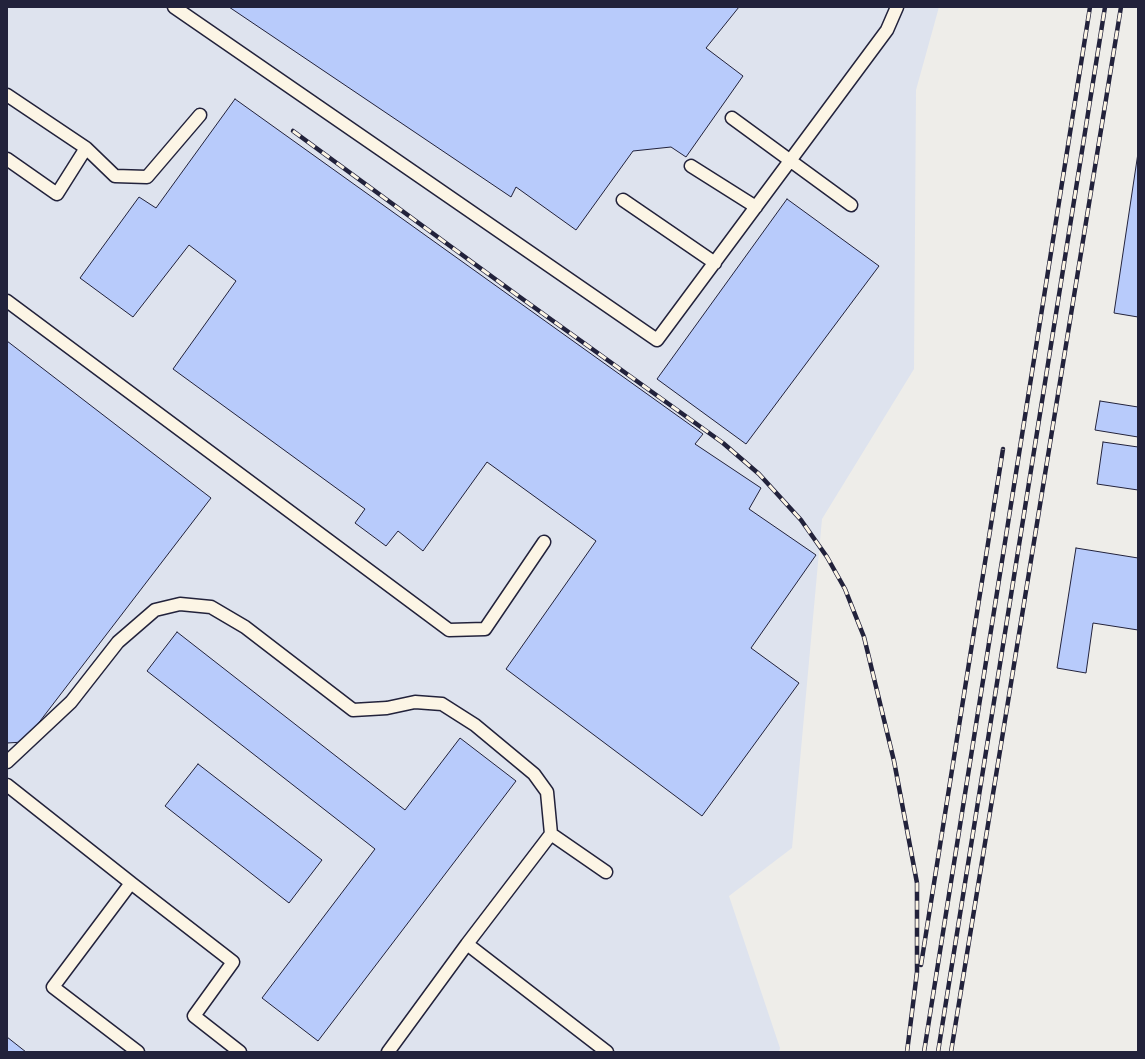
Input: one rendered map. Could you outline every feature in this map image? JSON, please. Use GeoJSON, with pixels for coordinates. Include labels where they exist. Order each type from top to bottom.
{"type":"FeatureCollection","features":[{"type":"Feature","properties":{"kind":"lane"},"geometry":{"type":"LineString","coordinates":[[174,7],[657,340],[887,30],[897,7]]}},
{"type":"Feature","properties":{"kind":"lane"},"geometry":{"type":"LineString","coordinates":[[7,95],[86,148],[115,176],[147,177],[200,115]]}},
{"type":"Feature","properties":{"kind":"lane"},"geometry":{"type":"LineString","coordinates":[[732,118],[851,205]]}},
{"type":"Feature","properties":{"kind":"lane"},"geometry":{"type":"LineString","coordinates":[[7,159],[57,194],[86,148]]}},
{"type":"Feature","properties":{"kind":"lane"},"geometry":{"type":"LineString","coordinates":[[691,166],[756,207]]}},
{"type":"Feature","properties":{"kind":"lane"},"geometry":{"type":"LineString","coordinates":[[623,200],[715,263]]}},
{"type":"Feature","properties":{"kind":"lane"},"geometry":{"type":"LineString","coordinates":[[7,301],[449,630],[485,629],[544,542]]}},
{"type":"Feature","properties":{"kind":"lane"},"geometry":{"type":"LineString","coordinates":[[7,762],[71,702],[118,642],[155,610],[180,604],[211,607],[245,627],[353,710],[387,708],[415,702],[442,704],[475,725],[534,774],[547,792],[551,834],[467,944],[388,1052]]}},
{"type":"Feature","properties":{"kind":"lane"},"geometry":{"type":"LineString","coordinates":[[7,785],[233,962],[194,1016],[240,1052]]}},
{"type":"Feature","properties":{"kind":"lane"},"geometry":{"type":"LineString","coordinates":[[551,834],[606,872]]}},
{"type":"Feature","properties":{"kind":"lane"},"geometry":{"type":"LineString","coordinates":[[131,883],[53,987],[138,1052]]}},
{"type":"Feature","properties":{"kind":"lane"},"geometry":{"type":"LineString","coordinates":[[467,944],[607,1052]]}},
{"type":"Feature","properties":{"kind":"shaded area"},"geometry":{"type":"Polygon","coordinates":[[[7,7],[939,7],[916,90],[914,369],[822,519],[792,848],[729,896],[780,1048],[779,1052],[7,1052],[7,7]]]}},
{"type":"Feature","properties":{"kind":"building"},"geometry":{"type":"Polygon","coordinates":[[[229,7],[739,7],[706,48],[743,76],[686,157],[671,147],[633,151],[576,230],[516,187],[511,197],[229,7]]]}},
{"type":"Feature","properties":{"kind":"building"},"geometry":{"type":"Polygon","coordinates":[[[235,99],[703,434],[695,444],[761,488],[749,509],[816,555],[751,648],[799,683],[702,816],[506,669],[596,541],[487,462],[423,551],[398,531],[386,546],[355,523],[365,509],[173,369],[236,281],[189,245],[133,317],[80,278],[139,197],[156,208],[235,99]]]}},
{"type":"Feature","properties":{"kind":"building"},"geometry":{"type":"Polygon","coordinates":[[[1138,153],[1138,317],[1114,313],[1138,153]]]}},
{"type":"Feature","properties":{"kind":"building"},"geometry":{"type":"Polygon","coordinates":[[[787,199],[879,266],[746,444],[657,379],[787,199]]]}},
{"type":"Feature","properties":{"kind":"building"},"geometry":{"type":"Polygon","coordinates":[[[7,341],[211,498],[24,742],[7,743],[7,341]]]}},
{"type":"Feature","properties":{"kind":"building"},"geometry":{"type":"Polygon","coordinates":[[[1100,401],[1138,407],[1138,437],[1095,430],[1100,401]]]}},
{"type":"Feature","properties":{"kind":"building"},"geometry":{"type":"Polygon","coordinates":[[[1103,442],[1138,447],[1138,490],[1097,484],[1103,442]]]}},
{"type":"Feature","properties":{"kind":"building"},"geometry":{"type":"Polygon","coordinates":[[[1076,548],[1138,558],[1138,630],[1093,623],[1086,673],[1057,668],[1076,548]]]}},
{"type":"Feature","properties":{"kind":"building"},"geometry":{"type":"Polygon","coordinates":[[[177,632],[405,810],[460,738],[516,781],[318,1041],[262,998],[375,849],[147,671],[177,632]]]}},
{"type":"Feature","properties":{"kind":"building"},"geometry":{"type":"Polygon","coordinates":[[[198,764],[322,860],[289,903],[165,806],[198,764]]]}},
{"type":"Feature","properties":{"kind":"building"},"geometry":{"type":"Polygon","coordinates":[[[7,1037],[26,1052],[7,1052],[7,1037]]]}},
{"type":"Feature","properties":{"kind":"railway"},"geometry":{"type":"LineString","coordinates":[[924,1052],[1090,7]]}},
{"type":"Feature","properties":{"kind":"railway"},"geometry":{"type":"LineString","coordinates":[[938,1052],[1105,7]]}},
{"type":"Feature","properties":{"kind":"railway"},"geometry":{"type":"LineString","coordinates":[[951,1052],[1121,7]]}},
{"type":"Feature","properties":{"kind":"railway"},"geometry":{"type":"LineString","coordinates":[[293,131],[723,443],[759,474],[801,520],[827,557],[845,589],[864,637],[894,761],[917,883],[917,972],[907,1052]]}},
{"type":"Feature","properties":{"kind":"railway"},"geometry":{"type":"LineString","coordinates":[[921,965],[1003,449]]}}]}
